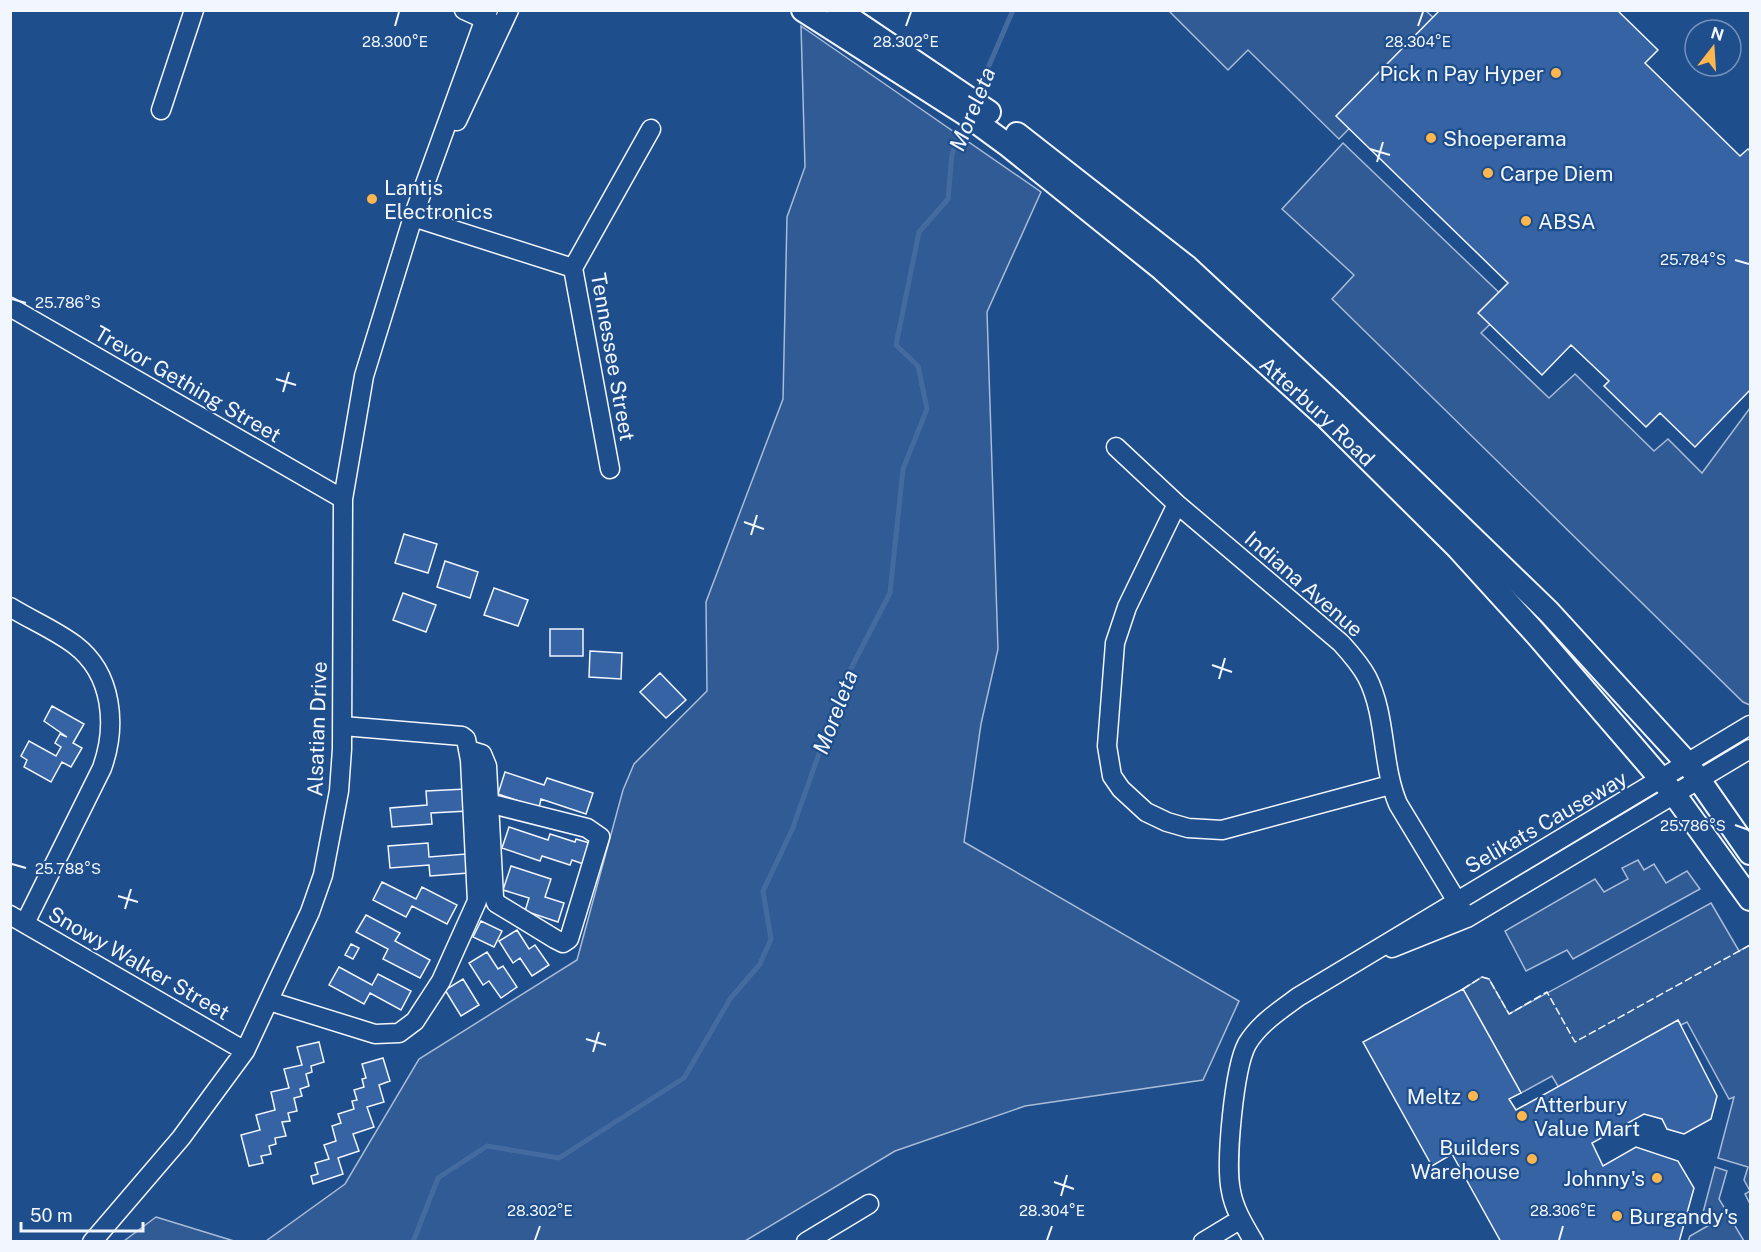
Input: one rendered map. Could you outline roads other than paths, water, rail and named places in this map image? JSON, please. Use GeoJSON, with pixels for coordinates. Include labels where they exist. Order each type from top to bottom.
{"type":"FeatureCollection","features":[{"type":"Feature","properties":{"kind":"main road","name":"Atterbury Road"},"geometry":{"type":"LineString","coordinates":[[803,10],[923,79]]}},
{"type":"Feature","properties":{"kind":"main road","name":"Atterbury Road"},"geometry":{"type":"LineString","coordinates":[[838,10],[964,113],[1013,140],[1187,267],[1333,403],[1548,611],[1694,773],[1750,853]]}},
{"type":"Feature","properties":{"kind":"main road","name":"Atterbury Road"},"geometry":{"type":"LineString","coordinates":[[1013,140],[1162,269],[1324,416],[1458,548],[1668,787],[1750,899]]}},
{"type":"Feature","properties":{"kind":"street"},"geometry":{"type":"LineString","coordinates":[[161,110],[194,10]]}},
{"type":"Feature","properties":{"kind":"street"},"geometry":{"type":"LineString","coordinates":[[464,10],[506,19]]}},
{"type":"Feature","properties":{"kind":"street","name":"Alsatian Drive"},"geometry":{"type":"LineString","coordinates":[[436,159],[446,123],[486,15]]}},
{"type":"Feature","properties":{"kind":"street","name":"Alsatian Drive"},"geometry":{"type":"LineString","coordinates":[[92,1242],[181,1138],[245,1051],[310,912],[323,875],[339,791],[343,726],[343,499],[364,376],[413,217],[436,159],[506,19]]}},
{"type":"Feature","properties":{"kind":"street","name":"Tennessee Street"},"geometry":{"type":"LineString","coordinates":[[610,469],[573,268],[651,129]]}},
{"type":"Feature","properties":{"kind":"street"},"geometry":{"type":"LineString","coordinates":[[413,217],[573,268]]}},
{"type":"Feature","properties":{"kind":"street","name":"Trevor Gething Street"},"geometry":{"type":"LineString","coordinates":[[10,307],[343,499]]}},
{"type":"Feature","properties":{"kind":"street","name":"Indiana Avenue"},"geometry":{"type":"LineString","coordinates":[[1116,447],[1177,504],[1326,629],[1360,665],[1376,702],[1390,785],[1398,804],[1467,918]]}},
{"type":"Feature","properties":{"kind":"street"},"geometry":{"type":"LineString","coordinates":[[1177,504],[1127,607],[1115,643],[1107,746],[1110,770],[1121,789],[1146,812],[1167,822],[1188,828],[1216,830],[1255,823],[1390,785]]}},
{"type":"Feature","properties":{"kind":"street"},"geometry":{"type":"LineString","coordinates":[[10,607],[75,645],[86,656],[101,679],[110,715],[109,744],[102,768],[18,919]]}},
{"type":"Feature","properties":{"kind":"street","name":"Selikats Causeway"},"geometry":{"type":"LineString","coordinates":[[1694,773],[1750,725]]}},
{"type":"Feature","properties":{"kind":"street"},"geometry":{"type":"LineString","coordinates":[[343,726],[466,743],[482,754],[487,766],[488,802],[496,903],[563,943],[569,939],[600,837],[587,828],[488,802]]}},
{"type":"Feature","properties":{"kind":"street"},"geometry":{"type":"LineString","coordinates":[[268,1001],[369,1033],[399,1033],[415,1021],[445,972],[477,901],[466,743]]}},
{"type":"Feature","properties":{"kind":"street","name":"Selikats Causeway"},"geometry":{"type":"LineString","coordinates":[[1254,1242],[1231,1194],[1229,1177],[1235,1096],[1242,1055],[1258,1029],[1298,997],[1457,900],[1694,773],[1750,748]]}},
{"type":"Feature","properties":{"kind":"street","name":"Selikats Causeway"},"geometry":{"type":"LineString","coordinates":[[1364,957],[1416,940],[1467,918],[1668,787]]}},
{"type":"Feature","properties":{"kind":"street","name":"Snowy Walker Street"},"geometry":{"type":"LineString","coordinates":[[18,919],[245,1051]]}},
{"type":"Feature","properties":{"kind":"street"},"geometry":{"type":"LineString","coordinates":[[806,1242],[869,1204]]}},
{"type":"Feature","properties":{"kind":"street"},"geometry":{"type":"LineString","coordinates":[[1203,1242],[1241,1219]]}},
{"type":"Feature","properties":{"kind":"waterway","name":"Moreleta"},"geometry":{"type":"LineString","coordinates":[[975,98],[1013,10]]}},
{"type":"Feature","properties":{"kind":"waterway","name":"Moreleta"},"geometry":{"type":"LineString","coordinates":[[413,1242],[438,1178],[487,1146],[559,1158],[684,1078],[730,999],[760,964],[771,939],[763,891],[792,830],[845,680],[890,593],[903,469],[927,409],[918,366],[896,345],[919,232],[948,199],[952,154],[966,120]]}},
{"type":"Feature","properties":{"kind":"place","name":"Pick n Pay Hyper"},"geometry":{"type":"Point","coordinates":[1556,73]}},
{"type":"Feature","properties":{"kind":"place","name":"Shoeperama"},"geometry":{"type":"Point","coordinates":[1431,138]}},
{"type":"Feature","properties":{"kind":"place","name":"Carpe Diem"},"geometry":{"type":"Point","coordinates":[1488,173]}},
{"type":"Feature","properties":{"kind":"place","name":"Lantis Electronics"},"geometry":{"type":"Point","coordinates":[372,199]}},
{"type":"Feature","properties":{"kind":"place","name":"ABSA"},"geometry":{"type":"Point","coordinates":[1526,221]}},
{"type":"Feature","properties":{"kind":"place","name":"Meltz"},"geometry":{"type":"Point","coordinates":[1473,1096]}},
{"type":"Feature","properties":{"kind":"place","name":"Atterbury Value Mart"},"geometry":{"type":"Point","coordinates":[1522,1116]}},
{"type":"Feature","properties":{"kind":"place","name":"Builders Warehouse"},"geometry":{"type":"Point","coordinates":[1532,1159]}},
{"type":"Feature","properties":{"kind":"place","name":"Johnny's"},"geometry":{"type":"Point","coordinates":[1657,1178]}},
{"type":"Feature","properties":{"kind":"place","name":"Burgandy's"},"geometry":{"type":"Point","coordinates":[1617,1216]}}]}
